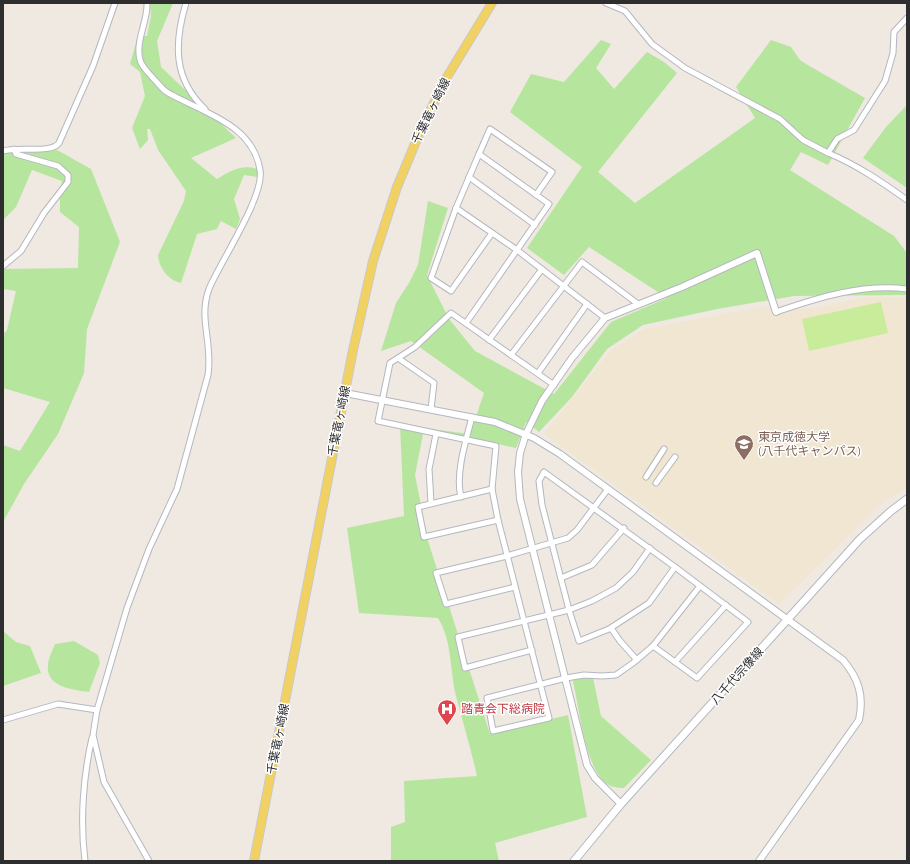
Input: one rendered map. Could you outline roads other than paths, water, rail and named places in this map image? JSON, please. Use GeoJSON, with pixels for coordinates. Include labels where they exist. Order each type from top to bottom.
{"type":"FeatureCollection","features":[{"type":"Feature","properties":{"kind":"main road","name":"千葉竜ヶ崎線"},"geometry":{"type":"LineString","coordinates":[[254,861],[365,294],[382,231],[397,188],[434,103],[447,77],[492,3]]}},
{"type":"Feature","properties":{"kind":"main road","name":"八千代宗像線"},"geometry":{"type":"LineString","coordinates":[[574,861],[621,804],[860,539],[891,511],[907,499]]}},
{"type":"Feature","properties":{"kind":"street"},"geometry":{"type":"LineString","coordinates":[[3,151],[14,149],[50,149],[56,147],[93,66],[115,3]]}},
{"type":"Feature","properties":{"kind":"street"},"geometry":{"type":"LineString","coordinates":[[85,861],[83,835],[84,793],[88,759],[97,710],[127,608],[149,549],[177,489],[208,375],[210,348],[203,316],[209,289],[249,210],[261,172],[254,149],[245,137],[225,122],[165,91],[143,67],[140,59],[140,38],[147,3]]}},
{"type":"Feature","properties":{"kind":"street"},"geometry":{"type":"LineString","coordinates":[[186,3],[181,20],[180,72],[196,100],[210,114]]}},
{"type":"Feature","properties":{"kind":"street"},"geometry":{"type":"LineString","coordinates":[[606,3],[625,10],[652,44],[685,68],[780,118],[803,140],[854,165],[907,200]]}},
{"type":"Feature","properties":{"kind":"street"},"geometry":{"type":"LineString","coordinates":[[828,153],[838,139],[854,130],[885,81],[893,53],[894,32],[907,18]]}},
{"type":"Feature","properties":{"kind":"street"},"geometry":{"type":"LineString","coordinates":[[492,233],[451,291],[431,278],[456,208],[490,129],[552,172],[536,195]]}},
{"type":"Feature","properties":{"kind":"street"},"geometry":{"type":"LineString","coordinates":[[3,266],[21,251],[44,213],[68,182],[68,175],[58,166],[16,154],[14,149]]}},
{"type":"Feature","properties":{"kind":"street"},"geometry":{"type":"LineString","coordinates":[[466,324],[549,204],[479,154]]}},
{"type":"Feature","properties":{"kind":"street"},"geometry":{"type":"LineString","coordinates":[[469,177],[535,225]]}},
{"type":"Feature","properties":{"kind":"street"},"geometry":{"type":"LineString","coordinates":[[456,208],[517,250],[605,318]]}},
{"type":"Feature","properties":{"kind":"street"},"geometry":{"type":"LineString","coordinates":[[621,804],[603,788],[589,768],[549,614],[534,549],[526,525],[519,487],[520,453],[526,434],[542,401],[572,358],[605,318],[757,253],[776,312],[830,295],[859,290],[896,288],[907,289]]}},
{"type":"Feature","properties":{"kind":"street"},"geometry":{"type":"LineString","coordinates":[[511,355],[582,262],[638,304]]}},
{"type":"Feature","properties":{"kind":"street"},"geometry":{"type":"LineString","coordinates":[[489,340],[542,269]]}},
{"type":"Feature","properties":{"kind":"street"},"geometry":{"type":"LineString","coordinates":[[538,374],[588,304]]}},
{"type":"Feature","properties":{"kind":"street"},"geometry":{"type":"LineString","coordinates":[[554,384],[450,313],[415,347],[390,363],[378,421],[496,446],[492,489],[498,520],[532,650],[541,685],[549,718],[493,731],[487,698],[541,685],[566,678],[584,675],[616,675],[653,646],[700,586]]}},
{"type":"Feature","properties":{"kind":"street"},"geometry":{"type":"LineString","coordinates":[[398,358],[434,383],[431,409]]}},
{"type":"Feature","properties":{"kind":"street"},"geometry":{"type":"LineString","coordinates":[[345,393],[383,399],[495,422],[526,434],[555,450],[843,660],[857,680],[861,692],[862,708],[859,720],[758,861]]}},
{"type":"Feature","properties":{"kind":"street"},"geometry":{"type":"LineString","coordinates":[[461,497],[458,487],[466,440],[472,417]]}},
{"type":"Feature","properties":{"kind":"street"},"geometry":{"type":"LineString","coordinates":[[432,503],[429,469],[436,434]]}},
{"type":"Feature","properties":{"kind":"street"},"geometry":{"type":"LineString","coordinates":[[646,477],[664,449]]}},
{"type":"Feature","properties":{"kind":"street"},"geometry":{"type":"LineString","coordinates":[[656,483],[675,457]]}},
{"type":"Feature","properties":{"kind":"street"},"geometry":{"type":"LineString","coordinates":[[653,646],[697,678],[748,622],[624,528],[544,472],[539,481],[542,505],[569,610],[579,640],[611,628],[649,603],[675,567]]}},
{"type":"Feature","properties":{"kind":"street"},"geometry":{"type":"LineString","coordinates":[[492,489],[418,507],[424,537],[498,520]]}},
{"type":"Feature","properties":{"kind":"street"},"geometry":{"type":"LineString","coordinates":[[515,587],[446,604],[436,573],[553,544],[568,538],[577,530],[608,489]]}},
{"type":"Feature","properties":{"kind":"street"},"geometry":{"type":"LineString","coordinates":[[561,578],[592,565],[624,528]]}},
{"type":"Feature","properties":{"kind":"street"},"geometry":{"type":"LineString","coordinates":[[532,650],[465,668],[458,637],[569,610],[592,601],[616,588],[634,572],[650,548]]}},
{"type":"Feature","properties":{"kind":"street"},"geometry":{"type":"LineString","coordinates":[[675,662],[726,605]]}},
{"type":"Feature","properties":{"kind":"street"},"geometry":{"type":"LineString","coordinates":[[611,628],[629,653],[637,660]]}},
{"type":"Feature","properties":{"kind":"street"},"geometry":{"type":"LineString","coordinates":[[3,720],[58,704],[97,710]]}},
{"type":"Feature","properties":{"kind":"street"},"geometry":{"type":"LineString","coordinates":[[93,735],[104,782],[149,861]]}},
{"type":"Feature","properties":{"kind":"place","name":"東京成徳大学 (八千代キャンパス)"},"geometry":{"type":"Point","coordinates":[744,461]}},
{"type":"Feature","properties":{"kind":"place","name":"踏青会下総病院"},"geometry":{"type":"Point","coordinates":[447,726]}}]}
